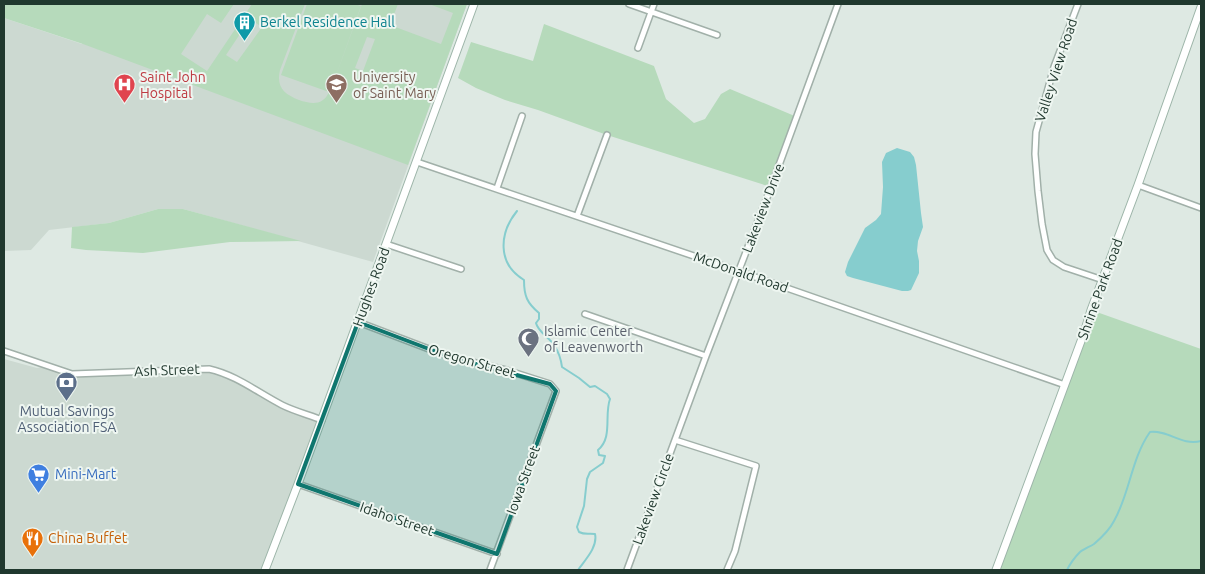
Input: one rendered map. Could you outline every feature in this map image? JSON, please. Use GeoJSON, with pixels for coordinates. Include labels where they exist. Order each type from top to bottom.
{"type":"FeatureCollection","features":[{"type":"Feature","properties":{"kind":"street","name":"Hughes Road"},"geometry":{"type":"LineString","coordinates":[[265,570],[322,420],[474,4]]}},
{"type":"Feature","properties":{"kind":"street"},"geometry":{"type":"LineString","coordinates":[[629,4],[717,35]]}},
{"type":"Feature","properties":{"kind":"street"},"geometry":{"type":"LineString","coordinates":[[638,48],[654,4]]}},
{"type":"Feature","properties":{"kind":"street","name":"Lakeview Drive"},"geometry":{"type":"LineString","coordinates":[[675,440],[838,4]]}},
{"type":"Feature","properties":{"kind":"street","name":"Valley View Road"},"geometry":{"type":"LineString","coordinates":[[1078,4],[1054,67],[1036,132],[1035,154],[1038,191],[1047,250],[1053,260],[1064,267],[1103,280]]}},
{"type":"Feature","properties":{"kind":"street","name":"Shrine Park Road"},"geometry":{"type":"LineString","coordinates":[[996,570],[1138,185],[1201,7]]}},
{"type":"Feature","properties":{"kind":"street"},"geometry":{"type":"LineString","coordinates":[[496,188],[522,116]]}},
{"type":"Feature","properties":{"kind":"street"},"geometry":{"type":"LineString","coordinates":[[577,216],[607,135]]}},
{"type":"Feature","properties":{"kind":"street","name":"McDonald Road"},"geometry":{"type":"LineString","coordinates":[[417,162],[1065,384]]}},
{"type":"Feature","properties":{"kind":"street"},"geometry":{"type":"LineString","coordinates":[[1138,185],[1201,208]]}},
{"type":"Feature","properties":{"kind":"street"},"geometry":{"type":"LineString","coordinates":[[386,244],[461,269]]}},
{"type":"Feature","properties":{"kind":"street"},"geometry":{"type":"LineString","coordinates":[[585,314],[706,356]]}},
{"type":"Feature","properties":{"kind":"street","name":"Oregon Street"},"geometry":{"type":"LineString","coordinates":[[358,322],[450,357],[506,370],[550,384],[556,391]]}},
{"type":"Feature","properties":{"kind":"street","name":"Ash Street"},"geometry":{"type":"LineString","coordinates":[[4,351],[72,374],[209,369],[222,372],[283,406],[322,420]]}},
{"type":"Feature","properties":{"kind":"street","name":"Iowa Street"},"geometry":{"type":"LineString","coordinates":[[490,570],[556,391]]}},
{"type":"Feature","properties":{"kind":"street","name":"Lakeview Circle"},"geometry":{"type":"LineString","coordinates":[[627,570],[675,440],[756,466],[735,550],[727,570]]}},
{"type":"Feature","properties":{"kind":"street","name":"Idaho Street"},"geometry":{"type":"LineString","coordinates":[[298,484],[497,554]]}},
{"type":"Feature","properties":{"kind":"highlighted area"},"geometry":{"type":"Polygon","coordinates":[[[358,322],[450,357],[550,384],[556,391],[497,554],[298,484],[358,322]]]}},
{"type":"Feature","properties":{"kind":"shaded area","name":"Saint John Hospital"},"geometry":{"type":"Polygon","coordinates":[[[98,4],[467,4],[373,262],[183,209],[158,209],[109,223],[49,230],[31,250],[4,251],[4,18],[82,44],[98,4]]]}},
{"type":"Feature","properties":{"kind":"shaded area"},"geometry":{"type":"Polygon","coordinates":[[[4,359],[37,368],[47,366],[72,374],[209,369],[222,372],[283,406],[322,420],[265,570],[4,570],[4,359]]]}},
{"type":"Feature","properties":{"kind":"green space","name":"University of Saint Mary"},"geometry":{"type":"Polygon","coordinates":[[[4,4],[234,4],[221,23],[207,14],[181,54],[207,71],[252,4],[305,4],[280,70],[279,81],[282,89],[289,95],[299,100],[316,103],[323,100],[329,92],[281,75],[307,4],[354,4],[361,6],[330,92],[362,4],[398,4],[390,25],[441,44],[453,13],[429,4],[467,4],[408,165],[83,44],[4,18],[4,4]],[[250,19],[226,55],[237,62],[262,27],[250,19]],[[367,37],[355,68],[363,71],[375,39],[367,37]]]}},
{"type":"Feature","properties":{"kind":"green space"},"geometry":{"type":"Polygon","coordinates":[[[544,24],[654,66],[666,99],[694,123],[705,119],[721,94],[730,89],[797,117],[771,187],[607,135],[505,100],[458,78],[471,42],[533,61],[544,24]]]}},
{"type":"Feature","properties":{"kind":"green space"},"geometry":{"type":"Polygon","coordinates":[[[158,209],[183,209],[301,241],[230,242],[143,253],[71,248],[72,227],[109,223],[158,209]]]}},
{"type":"Feature","properties":{"kind":"green space"},"geometry":{"type":"Polygon","coordinates":[[[1091,310],[1201,349],[1201,570],[996,570],[1091,310]]]}},
{"type":"Feature","properties":{"kind":"water"},"geometry":{"type":"Polygon","coordinates":[[[897,148],[910,152],[914,157],[923,227],[917,251],[919,273],[911,290],[908,291],[853,278],[847,276],[845,272],[865,228],[881,214],[882,162],[886,153],[897,148]]]}},
{"type":"Feature","properties":{"kind":"waterway"},"geometry":{"type":"LineString","coordinates":[[517,211],[511,220],[504,238],[505,257],[509,266],[524,280],[527,299],[539,313],[537,326],[552,342],[562,367],[590,387],[595,386],[607,394],[610,399],[607,433],[603,445],[598,450],[599,455],[605,456],[603,463],[590,472],[587,479],[584,506],[577,527],[581,533],[595,534],[595,544],[578,570]]}},
{"type":"Feature","properties":{"kind":"waterway"},"geometry":{"type":"LineString","coordinates":[[1067,570],[1080,552],[1094,544],[1112,524],[1124,499],[1134,465],[1150,432],[1163,433],[1181,440],[1201,441]]}},
{"type":"Feature","properties":{"kind":"place","name":"Berkel Residence Hall"},"geometry":{"type":"Point","coordinates":[244,41]}},
{"type":"Feature","properties":{"kind":"place","name":"Saint John Hospital"},"geometry":{"type":"Point","coordinates":[124,104]}},
{"type":"Feature","properties":{"kind":"place","name":"University of Saint Mary"},"geometry":{"type":"Point","coordinates":[337,104]}},
{"type":"Feature","properties":{"kind":"place","name":"Islamic Center of Leavenworth"},"geometry":{"type":"Point","coordinates":[528,358]}},
{"type":"Feature","properties":{"kind":"place","name":"Mutual Savings Association FSA"},"geometry":{"type":"Point","coordinates":[67,402]}},
{"type":"Feature","properties":{"kind":"place","name":"Mini-Mart"},"geometry":{"type":"Point","coordinates":[39,493]}},
{"type":"Feature","properties":{"kind":"place","name":"China Buffet"},"geometry":{"type":"Point","coordinates":[32,557]}}]}
